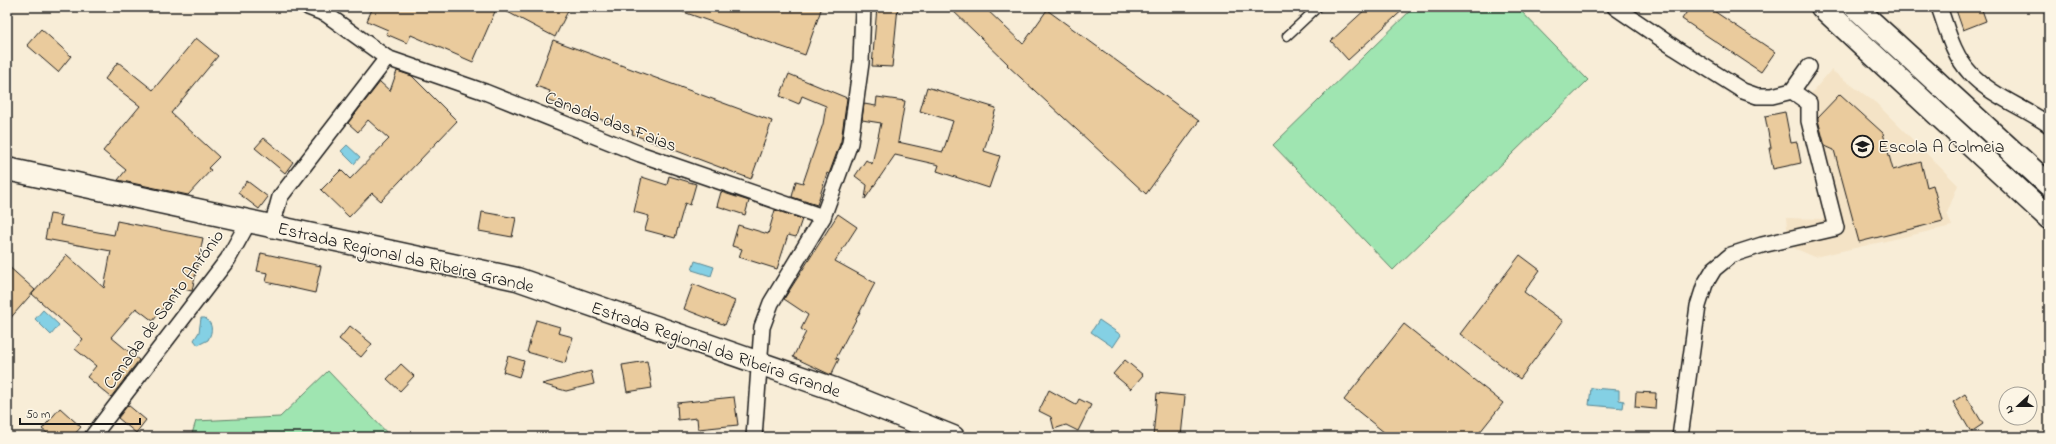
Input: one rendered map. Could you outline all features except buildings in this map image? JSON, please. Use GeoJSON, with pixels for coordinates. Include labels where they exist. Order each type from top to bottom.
{"type":"FeatureCollection","features":[{"type":"Feature","properties":{"kind":"main road"},"geometry":{"type":"LineString","coordinates":[[1822,7],[2049,218]]}},
{"type":"Feature","properties":{"kind":"main road"},"geometry":{"type":"LineString","coordinates":[[1855,7],[2049,185]]}},
{"type":"Feature","properties":{"kind":"main road","name":"Estrada Regional da Ribeira Grande"},"geometry":{"type":"LineString","coordinates":[[7,169],[517,279],[834,388],[953,437]]}},
{"type":"Feature","properties":{"kind":"street","name":"Canada das Faias"},"geometry":{"type":"LineString","coordinates":[[308,7],[326,14],[387,58],[485,92],[640,154],[823,217]]}},
{"type":"Feature","properties":{"kind":"street"},"geometry":{"type":"LineString","coordinates":[[754,437],[762,327],[771,303],[823,217],[850,143],[861,63],[864,7]]}},
{"type":"Feature","properties":{"kind":"street"},"geometry":{"type":"LineString","coordinates":[[1615,7],[1675,48],[1743,91],[1757,96],[1772,96],[1792,91],[1809,68]]}},
{"type":"Feature","properties":{"kind":"street"},"geometry":{"type":"LineString","coordinates":[[1939,7],[1955,49],[1970,73],[1984,86],[2033,114],[2049,125]]}},
{"type":"Feature","properties":{"kind":"street"},"geometry":{"type":"LineString","coordinates":[[272,226],[280,197],[387,58]]}},
{"type":"Feature","properties":{"kind":"street"},"geometry":{"type":"LineString","coordinates":[[1680,437],[1698,306],[1705,284],[1714,269],[1731,255],[1762,245],[1836,228],[1809,121],[1809,103],[1792,91]]}},
{"type":"Feature","properties":{"kind":"street","name":"Canada de Santo António"},"geometry":{"type":"LineString","coordinates":[[92,437],[228,259],[249,221]]}},
{"type":"Feature","properties":{"kind":"lane"},"geometry":{"type":"LineString","coordinates":[[1287,36],[1318,7]]}},
{"type":"Feature","properties":{"kind":"shaded area","name":"Escola A Colmeia"},"geometry":{"type":"Polygon","coordinates":[[[1831,70],[1876,103],[1958,185],[1947,213],[1952,226],[1815,257],[1789,246],[1786,218],[1824,219],[1799,108],[1831,70]]]}},
{"type":"Feature","properties":{"kind":"green space"},"geometry":{"type":"Polygon","coordinates":[[[1414,7],[1517,7],[1588,80],[1393,270],[1273,145],[1414,7]]]}},
{"type":"Feature","properties":{"kind":"green space"},"geometry":{"type":"Polygon","coordinates":[[[328,371],[391,437],[191,437],[196,421],[280,417],[328,371]]]}},
{"type":"Feature","properties":{"kind":"water"},"geometry":{"type":"Polygon","coordinates":[[[347,145],[360,157],[354,164],[341,151],[347,145]]]}},
{"type":"Feature","properties":{"kind":"water"},"geometry":{"type":"Polygon","coordinates":[[[695,261],[714,267],[711,276],[692,270],[695,261]]]}},
{"type":"Feature","properties":{"kind":"water"},"geometry":{"type":"Polygon","coordinates":[[[43,310],[59,325],[51,335],[35,319],[43,310]]]}},
{"type":"Feature","properties":{"kind":"water"},"geometry":{"type":"Polygon","coordinates":[[[201,318],[205,318],[210,323],[211,334],[208,340],[198,345],[194,340],[199,332],[201,318]]]}},
{"type":"Feature","properties":{"kind":"water"},"geometry":{"type":"Polygon","coordinates":[[[1099,320],[1121,335],[1113,347],[1091,332],[1099,320]]]}},
{"type":"Feature","properties":{"kind":"water"},"geometry":{"type":"Polygon","coordinates":[[[1591,388],[1619,390],[1619,400],[1624,401],[1623,408],[1589,405],[1591,388]]]}},
{"type":"Feature","properties":{"kind":"place","name":"Escola A Colmeia"},"geometry":{"type":"Point","coordinates":[1863,146]}}]}
